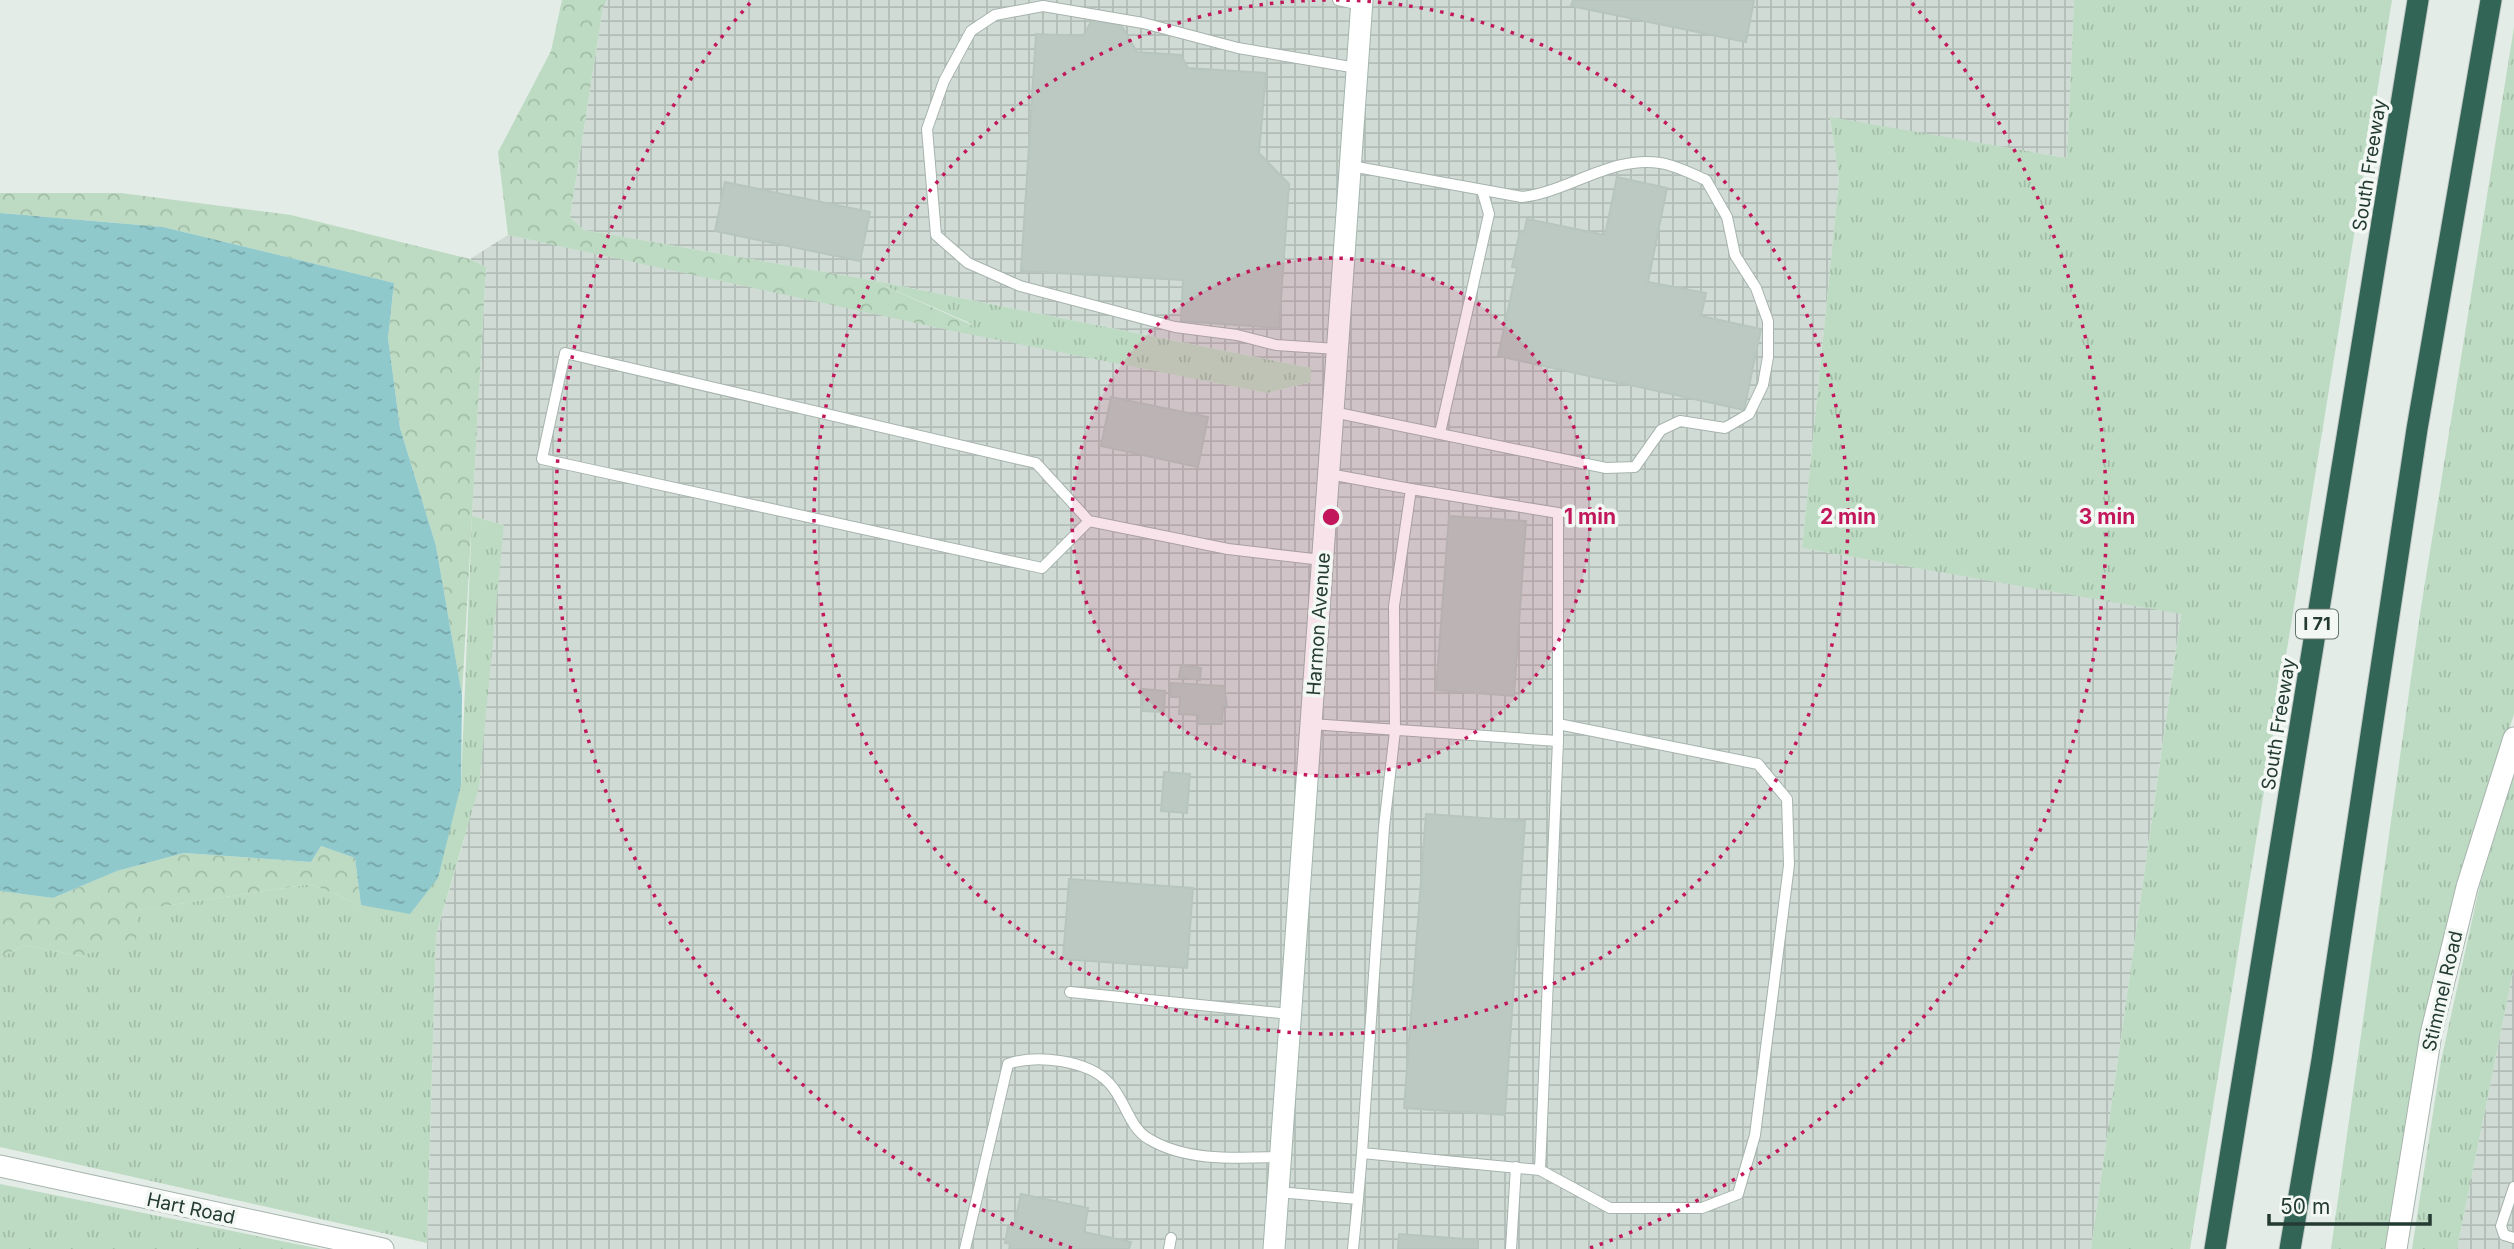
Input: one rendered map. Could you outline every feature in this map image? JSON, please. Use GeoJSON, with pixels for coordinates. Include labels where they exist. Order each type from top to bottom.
{"type":"FeatureCollection","features":[{"type":"Feature","properties":{"kind":"highway","name":"South Freeway"},"geometry":{"type":"LineString","coordinates":[[2216,1249],[2418,0]]}},
{"type":"Feature","properties":{"kind":"highway"},"geometry":{"type":"LineString","coordinates":[[2290,1249],[2322,1060],[2417,429],[2491,0]]}},
{"type":"Feature","properties":{"kind":"main road","name":"Harmon Avenue"},"geometry":{"type":"LineString","coordinates":[[1274,1249],[1362,3]]}},
{"type":"Feature","properties":{"kind":"main road","name":"Stimmel Road"},"geometry":{"type":"LineString","coordinates":[[2396,1249],[2431,1034],[2467,887],[2514,738]]}},
{"type":"Feature","properties":{"kind":"main road","name":"Hart Road"},"geometry":{"type":"LineString","coordinates":[[0,1166],[383,1249]]}},
{"type":"Feature","properties":{"kind":"lane"},"geometry":{"type":"LineString","coordinates":[[1338,0],[1362,3]]}},
{"type":"Feature","properties":{"kind":"lane"},"geometry":{"type":"LineString","coordinates":[[1337,349],[1276,345],[1237,335],[1175,327],[1020,286],[968,263],[936,235],[932,218],[927,129],[944,80],[971,31],[995,15],[1043,6],[1143,23],[1238,47],[1357,68]]}},
{"type":"Feature","properties":{"kind":"lane"},"geometry":{"type":"LineString","coordinates":[[1333,412],[1606,468],[1635,467],[1661,429],[1680,421],[1725,428],[1749,414],[1763,385],[1766,371],[1768,321],[1756,288],[1735,255],[1727,217],[1706,180],[1660,163],[1625,164],[1547,194],[1522,197],[1351,166]]}},
{"type":"Feature","properties":{"kind":"lane"},"geometry":{"type":"LineString","coordinates":[[1440,433],[1489,214],[1482,190]]}},
{"type":"Feature","properties":{"kind":"lane"},"geometry":{"type":"LineString","coordinates":[[1089,522],[1042,568],[542,459],[565,354],[1035,463],[1089,522],[1228,550],[1322,559]]}},
{"type":"Feature","properties":{"kind":"lane"},"geometry":{"type":"LineString","coordinates":[[1329,474],[1558,513],[1558,741],[1540,1170]]}},
{"type":"Feature","properties":{"kind":"lane"},"geometry":{"type":"LineString","coordinates":[[1353,1249],[1384,827],[1395,731],[1394,606],[1412,489]]}},
{"type":"Feature","properties":{"kind":"lane"},"geometry":{"type":"LineString","coordinates":[[1311,724],[1558,741]]}},
{"type":"Feature","properties":{"kind":"lane"},"geometry":{"type":"LineString","coordinates":[[1362,1153],[1540,1170],[1610,1208],[1702,1208],[1738,1194],[1755,1135],[1788,865],[1787,799],[1758,764],[1558,724]]}},
{"type":"Feature","properties":{"kind":"lane"},"geometry":{"type":"LineString","coordinates":[[1070,992],[1290,1014]]}},
{"type":"Feature","properties":{"kind":"lane"},"geometry":{"type":"LineString","coordinates":[[965,1249],[1008,1064],[1025,1058],[1086,1067],[1109,1083],[1147,1138],[1175,1151],[1234,1158],[1280,1157]]}},
{"type":"Feature","properties":{"kind":"lane"},"geometry":{"type":"LineString","coordinates":[[1511,1249],[1516,1167]]}},
{"type":"Feature","properties":{"kind":"lane"},"geometry":{"type":"LineString","coordinates":[[2514,1187],[2501,1226],[2504,1235],[2514,1237]]}},
{"type":"Feature","properties":{"kind":"lane"},"geometry":{"type":"LineString","coordinates":[[1278,1192],[1358,1199]]}},
{"type":"Feature","properties":{"kind":"shaded area"},"geometry":{"type":"Polygon","coordinates":[[[607,0],[2074,0],[2067,158],[1830,118],[1839,179],[1802,548],[2181,613],[2091,1249],[427,1249],[436,935],[464,840],[504,525],[472,516],[486,267],[470,259],[508,235],[1267,393],[1311,382],[1311,368],[871,280],[584,230],[570,217],[603,7],[607,0]]]}},
{"type":"Feature","properties":{"kind":"shaded area"},"geometry":{"type":"Polygon","coordinates":[[[2514,967],[2514,1249],[2457,1249],[2514,967]]]}},
{"type":"Feature","properties":{"kind":"green space"},"geometry":{"type":"Polygon","coordinates":[[[562,0],[607,0],[603,7],[570,217],[584,230],[871,280],[972,325],[958,332],[508,235],[498,152],[551,51],[562,0]]]}},
{"type":"Feature","properties":{"kind":"green space"},"geometry":{"type":"Polygon","coordinates":[[[2074,0],[2392,0],[2190,1249],[2091,1249],[2181,614],[1802,548],[1839,179],[1830,117],[2067,158],[2074,0]]]}},
{"type":"Feature","properties":{"kind":"green space"},"geometry":{"type":"Polygon","coordinates":[[[2514,27],[2514,714],[2467,861],[2393,1249],[2331,1249],[2420,614],[2514,27]]]}},
{"type":"Feature","properties":{"kind":"green space"},"geometry":{"type":"Polygon","coordinates":[[[0,193],[121,193],[291,215],[470,259],[486,267],[462,695],[436,546],[400,428],[388,338],[394,283],[163,227],[0,213],[0,193]]]}},
{"type":"Feature","properties":{"kind":"green space"},"geometry":{"type":"Polygon","coordinates":[[[871,280],[1311,368],[1311,382],[1267,393],[958,332],[972,324],[871,280]]]}},
{"type":"Feature","properties":{"kind":"green space"},"geometry":{"type":"Polygon","coordinates":[[[472,516],[504,525],[479,787],[436,935],[427,1243],[0,1147],[0,958],[24,945],[80,956],[138,910],[311,884],[361,905],[461,785],[472,516]]]}},
{"type":"Feature","properties":{"kind":"green space"},"geometry":{"type":"Polygon","coordinates":[[[2514,774],[2514,967],[2457,1249],[2412,1249],[2441,1061],[2480,884],[2514,774]]]}},
{"type":"Feature","properties":{"kind":"green space"},"geometry":{"type":"Polygon","coordinates":[[[321,846],[355,858],[361,905],[311,884],[139,910],[136,940],[80,956],[24,945],[0,958],[0,891],[53,898],[117,871],[184,853],[311,862],[321,846]]]}},
{"type":"Feature","properties":{"kind":"green space"},"geometry":{"type":"Polygon","coordinates":[[[0,1184],[321,1249],[0,1249],[0,1184]]]}},
{"type":"Feature","properties":{"kind":"water"},"geometry":{"type":"Polygon","coordinates":[[[0,213],[163,227],[394,283],[388,338],[400,428],[436,546],[462,695],[461,785],[438,878],[410,914],[361,905],[355,858],[321,846],[311,862],[184,853],[117,871],[53,898],[0,891],[0,213]]]}},
{"type":"Feature","properties":{"kind":"building"},"geometry":{"type":"Polygon","coordinates":[[[1573,0],[1754,0],[1746,42],[1571,6],[1573,0]]]}},
{"type":"Feature","properties":{"kind":"building"},"geometry":{"type":"Polygon","coordinates":[[[1092,20],[1121,25],[1137,52],[1181,55],[1188,68],[1266,73],[1259,153],[1289,184],[1279,328],[1181,321],[1183,280],[1021,271],[1036,34],[1083,36],[1092,20]]]}},
{"type":"Feature","properties":{"kind":"building"},"geometry":{"type":"Polygon","coordinates":[[[1617,177],[1667,188],[1648,282],[1706,293],[1701,316],[1761,329],[1744,410],[1498,356],[1517,268],[1512,267],[1520,231],[1524,232],[1527,219],[1605,235],[1617,177]]]}},
{"type":"Feature","properties":{"kind":"building"},"geometry":{"type":"Polygon","coordinates":[[[725,182],[870,212],[860,261],[715,231],[725,182]]]}},
{"type":"Feature","properties":{"kind":"building"},"geometry":{"type":"Polygon","coordinates":[[[1111,397],[1208,417],[1198,467],[1101,446],[1111,397]]]}},
{"type":"Feature","properties":{"kind":"building"},"geometry":{"type":"Polygon","coordinates":[[[1449,516],[1526,521],[1514,696],[1436,690],[1449,516]]]}},
{"type":"Feature","properties":{"kind":"building"},"geometry":{"type":"Polygon","coordinates":[[[1181,665],[1201,668],[1200,680],[1179,677],[1181,665]]]}},
{"type":"Feature","properties":{"kind":"building"},"geometry":{"type":"Polygon","coordinates":[[[1171,683],[1224,686],[1227,706],[1223,706],[1222,724],[1198,724],[1198,715],[1179,714],[1180,697],[1170,697],[1171,683]]]}},
{"type":"Feature","properties":{"kind":"building"},"geometry":{"type":"Polygon","coordinates":[[[1143,689],[1165,691],[1164,712],[1142,711],[1143,689]]]}},
{"type":"Feature","properties":{"kind":"building"},"geometry":{"type":"Polygon","coordinates":[[[1164,772],[1190,774],[1187,813],[1161,811],[1164,772]]]}},
{"type":"Feature","properties":{"kind":"building"},"geometry":{"type":"Polygon","coordinates":[[[1426,814],[1525,821],[1505,1115],[1404,1108],[1426,814]]]}},
{"type":"Feature","properties":{"kind":"building"},"geometry":{"type":"Polygon","coordinates":[[[1069,879],[1193,888],[1187,968],[1063,959],[1069,879]]]}},
{"type":"Feature","properties":{"kind":"building"},"geometry":{"type":"Polygon","coordinates":[[[1021,1194],[1088,1208],[1084,1232],[1131,1242],[1129,1249],[1009,1249],[1010,1244],[1005,1243],[1008,1226],[1014,1227],[1021,1194]]]}},
{"type":"Feature","properties":{"kind":"building"},"geometry":{"type":"Polygon","coordinates":[[[1399,1234],[1478,1240],[1478,1249],[1398,1249],[1399,1234]]]}}]}
